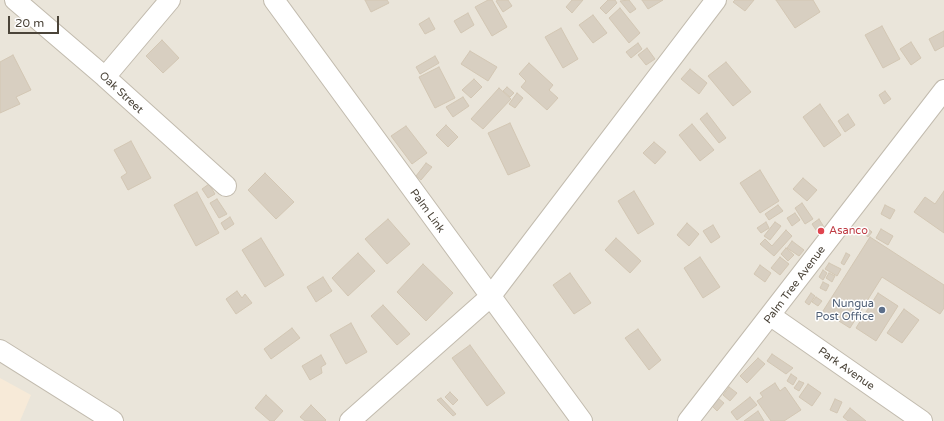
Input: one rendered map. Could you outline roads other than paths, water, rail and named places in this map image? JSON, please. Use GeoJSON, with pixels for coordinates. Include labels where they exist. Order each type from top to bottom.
{"type":"FeatureCollection","features":[{"type":"Feature","properties":{"kind":"street","name":"Oak Street"},"geometry":{"type":"LineString","coordinates":[[15,0],[105,77],[226,186]]}},
{"type":"Feature","properties":{"kind":"street"},"geometry":{"type":"LineString","coordinates":[[105,77],[170,0]]}},
{"type":"Feature","properties":{"kind":"street","name":"Palm Link"},"geometry":{"type":"LineString","coordinates":[[274,0],[582,421]]}},
{"type":"Feature","properties":{"kind":"street"},"geometry":{"type":"LineString","coordinates":[[350,421],[490,297],[716,0]]}},
{"type":"Feature","properties":{"kind":"street","name":"Palm Tree Avenue"},"geometry":{"type":"LineString","coordinates":[[688,421],[771,316],[944,90]]}},
{"type":"Feature","properties":{"kind":"street","name":"Park Avenue"},"geometry":{"type":"LineString","coordinates":[[771,316],[922,421]]}},
{"type":"Feature","properties":{"kind":"street"},"geometry":{"type":"LineString","coordinates":[[0,350],[113,421]]}},
{"type":"Feature","properties":{"kind":"place","name":"Asanco"},"geometry":{"type":"Point","coordinates":[821,231]}},
{"type":"Feature","properties":{"kind":"place","name":"Nungua Post Office"},"geometry":{"type":"Point","coordinates":[882,310]}}]}
